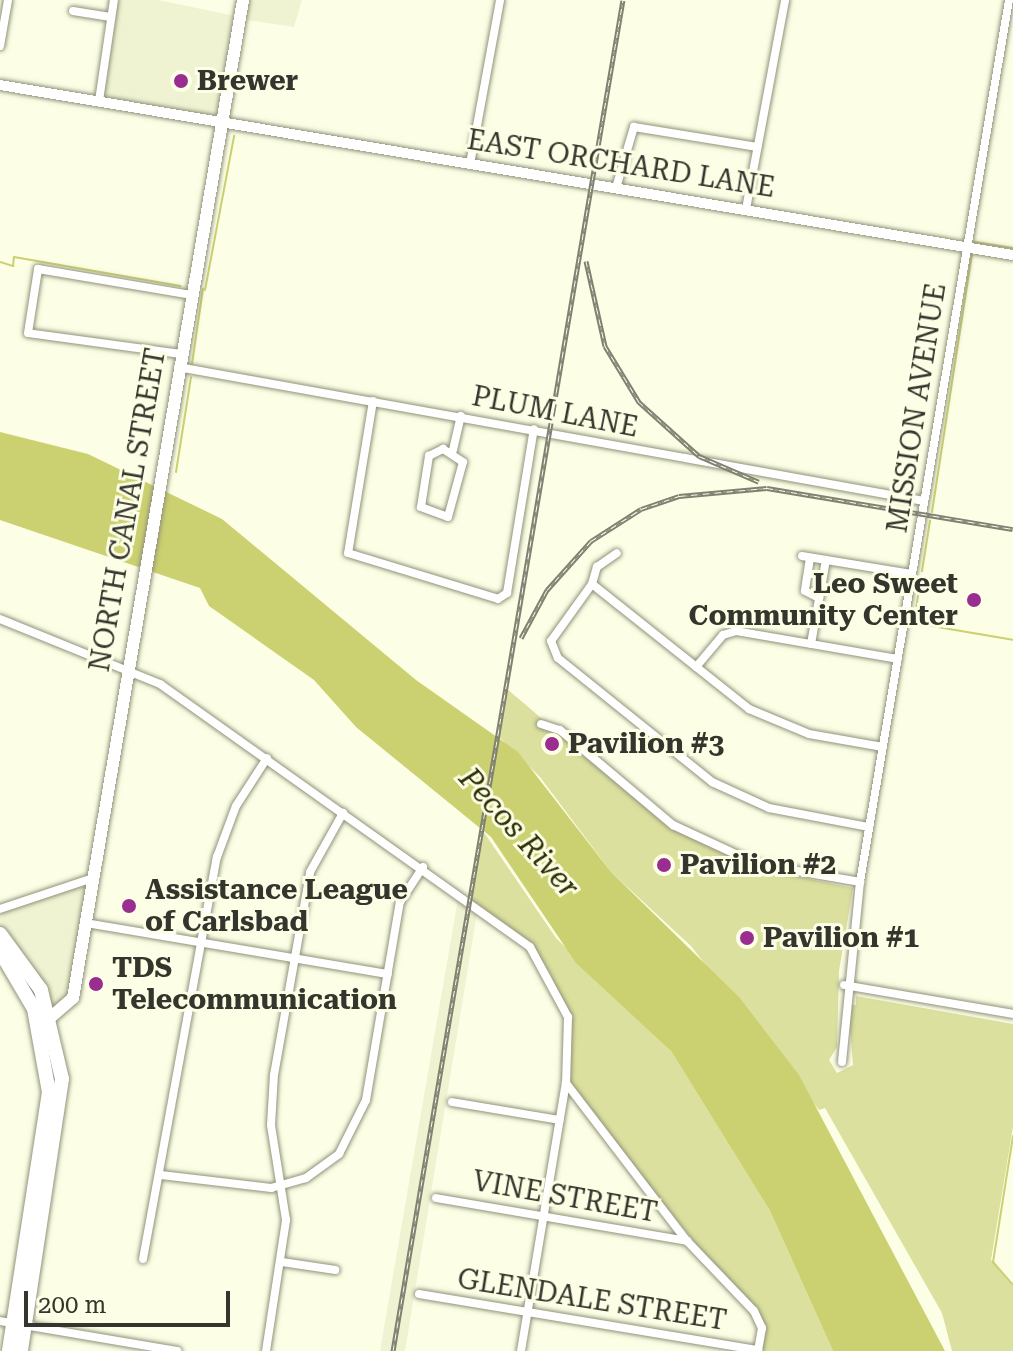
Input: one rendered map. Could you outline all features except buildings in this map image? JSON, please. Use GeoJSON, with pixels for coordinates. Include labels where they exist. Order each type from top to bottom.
{"type":"FeatureCollection","features":[{"type":"Feature","properties":{"kind":"highway"},"geometry":{"type":"LineString","coordinates":[[0,934],[26,963],[51,1017],[62,1100],[13,1323],[21,1351]]}},
{"type":"Feature","properties":{"kind":"highway"},"geometry":{"type":"LineString","coordinates":[[0,951],[28,993],[44,1042],[49,1111],[9,1351]]}},
{"type":"Feature","properties":{"kind":"highway"},"geometry":{"type":"LineString","coordinates":[[44,1042],[51,1017]]}},
{"type":"Feature","properties":{"kind":"main road","name":"NORTH CANAL STREET"},"geometry":{"type":"LineString","coordinates":[[51,1017],[72,1004],[243,0]]}},
{"type":"Feature","properties":{"kind":"street"},"geometry":{"type":"LineString","coordinates":[[0,46],[8,0]]}},
{"type":"Feature","properties":{"kind":"street"},"geometry":{"type":"LineString","coordinates":[[99,101],[114,0]]}},
{"type":"Feature","properties":{"kind":"street"},"geometry":{"type":"LineString","coordinates":[[470,164],[500,0]]}},
{"type":"Feature","properties":{"kind":"street"},"geometry":{"type":"LineString","coordinates":[[746,209],[785,0]]}},
{"type":"Feature","properties":{"kind":"street","name":"MISSION AVENUE"},"geometry":{"type":"LineString","coordinates":[[842,1062],[844,985],[860,882],[1009,0]]}},
{"type":"Feature","properties":{"kind":"street"},"geometry":{"type":"LineString","coordinates":[[73,11],[111,17]]}},
{"type":"Feature","properties":{"kind":"street","name":"EAST ORCHARD LANE"},"geometry":{"type":"LineString","coordinates":[[0,85],[1013,255]]}},
{"type":"Feature","properties":{"kind":"street"},"geometry":{"type":"LineString","coordinates":[[616,188],[634,127],[757,147]]}},
{"type":"Feature","properties":{"kind":"street","name":"PLUM LANE"},"geometry":{"type":"LineString","coordinates":[[191,295],[38,269],[28,333],[373,401],[924,501]]}},
{"type":"Feature","properties":{"kind":"street"},"geometry":{"type":"LineString","coordinates":[[373,401],[348,553],[498,599],[507,593],[534,429]]}},
{"type":"Feature","properties":{"kind":"street"},"geometry":{"type":"LineString","coordinates":[[453,450],[461,416]]}},
{"type":"Feature","properties":{"kind":"street"},"geometry":{"type":"LineString","coordinates":[[453,450],[463,462],[455,509],[448,517],[431,515],[421,501],[429,456],[453,450]]}},
{"type":"Feature","properties":{"kind":"street"},"geometry":{"type":"LineString","coordinates":[[617,553],[597,567],[592,584],[553,635],[558,658],[712,782],[777,810],[869,827]]}},
{"type":"Feature","properties":{"kind":"street"},"geometry":{"type":"LineString","coordinates":[[819,598],[805,591],[806,557],[912,574]]}},
{"type":"Feature","properties":{"kind":"street"},"geometry":{"type":"LineString","coordinates":[[811,644],[826,560]]}},
{"type":"Feature","properties":{"kind":"street"},"geometry":{"type":"LineString","coordinates":[[592,584],[696,667],[777,723],[883,747]]}},
{"type":"Feature","properties":{"kind":"street"},"geometry":{"type":"LineString","coordinates":[[0,619],[130,659],[423,867],[543,962],[568,1017],[566,1083],[521,1351]]}},
{"type":"Feature","properties":{"kind":"street"},"geometry":{"type":"LineString","coordinates":[[696,667],[730,632],[898,659]]}},
{"type":"Feature","properties":{"kind":"street"},"geometry":{"type":"LineString","coordinates":[[541,724],[560,730],[673,825],[757,864],[860,882]]}},
{"type":"Feature","properties":{"kind":"street"},"geometry":{"type":"LineString","coordinates":[[143,1259],[161,1175],[201,943],[225,831],[267,758]]}},
{"type":"Feature","properties":{"kind":"street"},"geometry":{"type":"LineString","coordinates":[[266,1351],[282,1262],[281,1187],[271,1103],[310,872],[343,813]]}},
{"type":"Feature","properties":{"kind":"street"},"geometry":{"type":"LineString","coordinates":[[161,1175],[281,1187],[325,1166],[359,1125],[400,902],[423,867]]}},
{"type":"Feature","properties":{"kind":"street"},"geometry":{"type":"LineString","coordinates":[[1,906],[93,878]]}},
{"type":"Feature","properties":{"kind":"street"},"geometry":{"type":"LineString","coordinates":[[86,923],[388,974]]}},
{"type":"Feature","properties":{"kind":"street"},"geometry":{"type":"LineString","coordinates":[[844,985],[1013,1014]]}},
{"type":"Feature","properties":{"kind":"street"},"geometry":{"type":"LineString","coordinates":[[566,1083],[687,1241],[754,1311],[762,1328],[758,1350]]}},
{"type":"Feature","properties":{"kind":"street"},"geometry":{"type":"LineString","coordinates":[[452,1102],[560,1120]]}},
{"type":"Feature","properties":{"kind":"street","name":"VINE STREET"},"geometry":{"type":"LineString","coordinates":[[436,1198],[687,1241]]}},
{"type":"Feature","properties":{"kind":"street"},"geometry":{"type":"LineString","coordinates":[[282,1262],[335,1270]]}},
{"type":"Feature","properties":{"kind":"street","name":"GLENDALE STREET"},"geometry":{"type":"LineString","coordinates":[[419,1294],[758,1350]]}},
{"type":"Feature","properties":{"kind":"street"},"geometry":{"type":"LineString","coordinates":[[13,1323],[177,1351]]}},
{"type":"Feature","properties":{"kind":"shaded area"},"geometry":{"type":"Polygon","coordinates":[[[114,0],[158,0],[240,17],[243,0],[302,0],[294,27],[240,19],[222,121],[99,101],[114,0]]]}},
{"type":"Feature","properties":{"kind":"shaded area"},"geometry":{"type":"Polygon","coordinates":[[[507,689],[670,828],[755,868],[853,888],[839,971],[837,1047],[829,1060],[837,1073],[853,1065],[848,1005],[856,1005],[856,996],[1013,1024],[1013,1127],[991,1260],[1013,1286],[1013,1351],[952,1351],[942,1313],[825,1108],[819,1110],[691,946],[611,872],[540,777],[498,736],[507,689]]]}},
{"type":"Feature","properties":{"kind":"shaded area"},"geometry":{"type":"Polygon","coordinates":[[[481,828],[556,938],[671,1051],[770,1211],[833,1351],[758,1351],[760,1323],[566,1083],[564,1005],[551,975],[537,954],[469,901],[481,828]]]}},
{"type":"Feature","properties":{"kind":"shaded area"},"geometry":{"type":"Polygon","coordinates":[[[93,878],[73,998],[51,1017],[0,934],[0,909],[93,878]]]}},
{"type":"Feature","properties":{"kind":"shaded area"},"geometry":{"type":"Polygon","coordinates":[[[459,893],[478,907],[405,1351],[380,1351],[459,893]]]}},
{"type":"Feature","properties":{"kind":"water","name":"Pecos River"},"geometry":{"type":"Polygon","coordinates":[[[0,432],[88,454],[222,519],[416,680],[518,752],[611,872],[739,997],[799,1075],[945,1351],[833,1351],[770,1211],[671,1051],[576,963],[491,837],[356,727],[314,680],[209,606],[200,588],[0,520],[0,432]]]}},
{"type":"Feature","properties":{"kind":"waterway"},"geometry":{"type":"LineString","coordinates":[[205,290],[234,136]]}},
{"type":"Feature","properties":{"kind":"waterway"},"geometry":{"type":"LineString","coordinates":[[975,242],[1013,248]]}},
{"type":"Feature","properties":{"kind":"waterway"},"geometry":{"type":"LineString","coordinates":[[932,512],[972,255]]}},
{"type":"Feature","properties":{"kind":"waterway"},"geometry":{"type":"LineString","coordinates":[[0,262],[13,266],[14,257],[181,286]]}},
{"type":"Feature","properties":{"kind":"waterway"},"geometry":{"type":"LineString","coordinates":[[192,364],[203,289]]}},
{"type":"Feature","properties":{"kind":"waterway"},"geometry":{"type":"LineString","coordinates":[[176,472],[191,377]]}},
{"type":"Feature","properties":{"kind":"waterway"},"geometry":{"type":"LineString","coordinates":[[922,571],[930,521]]}},
{"type":"Feature","properties":{"kind":"waterway"},"geometry":{"type":"LineString","coordinates":[[920,582],[914,623],[1013,640]]}},
{"type":"Feature","properties":{"kind":"waterway"},"geometry":{"type":"LineString","coordinates":[[1013,1136],[993,1262],[1013,1285]]}},
{"type":"Feature","properties":{"kind":"railway"},"geometry":{"type":"LineString","coordinates":[[393,1351],[623,0]]}},
{"type":"Feature","properties":{"kind":"railway"},"geometry":{"type":"LineString","coordinates":[[586,261],[605,346],[639,402],[699,456],[759,482]]}},
{"type":"Feature","properties":{"kind":"railway"},"geometry":{"type":"LineString","coordinates":[[521,638],[547,590],[591,541],[641,509],[679,496],[767,488],[1013,529]]}},
{"type":"Feature","properties":{"kind":"place","name":"Brewer"},"geometry":{"type":"Point","coordinates":[181,81]}},
{"type":"Feature","properties":{"kind":"place","name":"Leo Sweet Community Center"},"geometry":{"type":"Point","coordinates":[974,600]}},
{"type":"Feature","properties":{"kind":"place","name":"Pavilion #3"},"geometry":{"type":"Point","coordinates":[552,744]}},
{"type":"Feature","properties":{"kind":"place","name":"Pavilion #2"},"geometry":{"type":"Point","coordinates":[664,865]}},
{"type":"Feature","properties":{"kind":"place","name":"Assistance League of Carlsbad"},"geometry":{"type":"Point","coordinates":[129,906]}},
{"type":"Feature","properties":{"kind":"place","name":"Pavilion #1"},"geometry":{"type":"Point","coordinates":[747,938]}},
{"type":"Feature","properties":{"kind":"place","name":"TDS Telecommunication"},"geometry":{"type":"Point","coordinates":[96,984]}}]}
